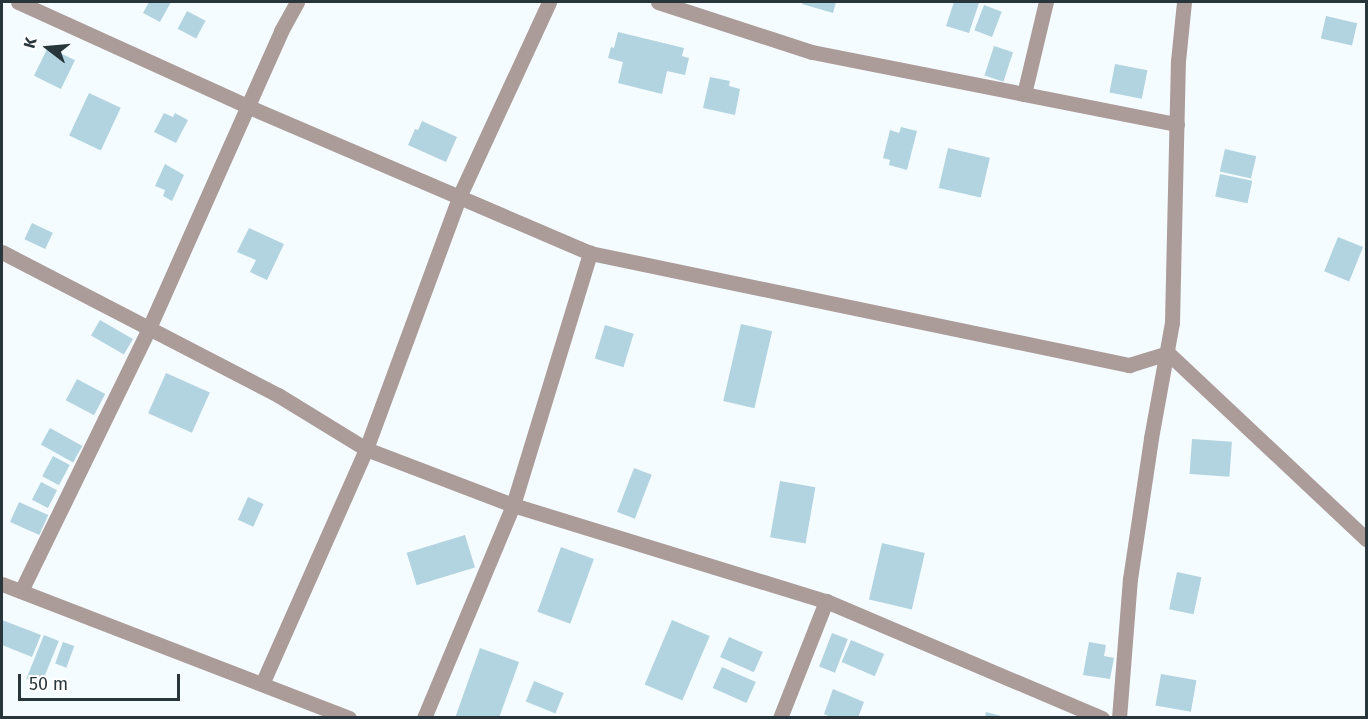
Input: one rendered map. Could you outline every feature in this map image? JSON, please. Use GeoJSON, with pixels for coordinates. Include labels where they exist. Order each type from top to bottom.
{"type":"FeatureCollection","features":[{"type":"Feature","properties":{"kind":"street"},"geometry":{"type":"LineString","coordinates":[[18,2],[247,106],[591,253],[1129,365],[1168,352]]}},
{"type":"Feature","properties":{"kind":"street"},"geometry":{"type":"LineString","coordinates":[[21,591],[149,328],[247,106],[297,2]]}},
{"type":"Feature","properties":{"kind":"street"},"geometry":{"type":"LineString","coordinates":[[262,684],[366,449],[459,197],[549,2]]}},
{"type":"Feature","properties":{"kind":"street"},"geometry":{"type":"LineString","coordinates":[[658,2],[812,52],[1177,124]]}},
{"type":"Feature","properties":{"kind":"street"},"geometry":{"type":"LineString","coordinates":[[1024,94],[1046,2]]}},
{"type":"Feature","properties":{"kind":"street"},"geometry":{"type":"LineString","coordinates":[[1119,717],[1130,579],[1151,438],[1172,322],[1177,124],[1184,2]]}},
{"type":"Feature","properties":{"kind":"street"},"geometry":{"type":"LineString","coordinates":[[2,252],[278,395],[366,449],[513,505],[826,601],[1102,717]]}},
{"type":"Feature","properties":{"kind":"street"},"geometry":{"type":"LineString","coordinates":[[424,717],[513,505],[591,253]]}},
{"type":"Feature","properties":{"kind":"street"},"geometry":{"type":"LineString","coordinates":[[1168,352],[1366,539]]}},
{"type":"Feature","properties":{"kind":"street"},"geometry":{"type":"LineString","coordinates":[[2,584],[349,717]]}},
{"type":"Feature","properties":{"kind":"street"},"geometry":{"type":"LineString","coordinates":[[780,717],[826,601]]}},
{"type":"Feature","properties":{"kind":"building"},"geometry":{"type":"Polygon","coordinates":[[[149,2],[171,2],[160,22],[143,13],[149,2]]]}},
{"type":"Feature","properties":{"kind":"building"},"geometry":{"type":"Polygon","coordinates":[[[803,2],[836,2],[833,13],[802,4],[803,2]]]}},
{"type":"Feature","properties":{"kind":"building"},"geometry":{"type":"Polygon","coordinates":[[[954,2],[979,3],[969,33],[946,26],[954,2]]]}},
{"type":"Feature","properties":{"kind":"building"},"geometry":{"type":"Polygon","coordinates":[[[984,5],[1002,12],[992,37],[974,30],[984,5]]]}},
{"type":"Feature","properties":{"kind":"building"},"geometry":{"type":"Polygon","coordinates":[[[187,11],[206,21],[196,39],[178,29],[187,11]]]}},
{"type":"Feature","properties":{"kind":"building"},"geometry":{"type":"Polygon","coordinates":[[[1326,16],[1357,23],[1352,46],[1321,38],[1326,16]]]}},
{"type":"Feature","properties":{"kind":"building"},"geometry":{"type":"Polygon","coordinates":[[[618,32],[684,48],[682,56],[689,58],[685,75],[667,71],[662,94],[618,83],[623,62],[608,58],[611,47],[614,48],[618,32]]]}},
{"type":"Feature","properties":{"kind":"building"},"geometry":{"type":"Polygon","coordinates":[[[994,46],[1013,52],[1003,82],[984,75],[994,46]]]}},
{"type":"Feature","properties":{"kind":"building"},"geometry":{"type":"Polygon","coordinates":[[[48,47],[75,60],[61,89],[34,76],[48,47]]]}},
{"type":"Feature","properties":{"kind":"building"},"geometry":{"type":"Polygon","coordinates":[[[1115,64],[1147,70],[1142,99],[1109,92],[1115,64]]]}},
{"type":"Feature","properties":{"kind":"building"},"geometry":{"type":"Polygon","coordinates":[[[710,77],[730,81],[729,86],[740,89],[735,115],[703,108],[710,77]]]}},
{"type":"Feature","properties":{"kind":"building"},"geometry":{"type":"Polygon","coordinates":[[[89,93],[121,108],[101,150],[69,136],[89,93]]]}},
{"type":"Feature","properties":{"kind":"building"},"geometry":{"type":"Polygon","coordinates":[[[164,113],[173,117],[175,113],[188,120],[176,143],[154,132],[164,113]]]}},
{"type":"Feature","properties":{"kind":"building"},"geometry":{"type":"Polygon","coordinates":[[[422,121],[457,137],[446,162],[408,145],[415,129],[418,130],[422,121]]]}},
{"type":"Feature","properties":{"kind":"building"},"geometry":{"type":"Polygon","coordinates":[[[901,127],[917,131],[907,170],[889,165],[890,160],[883,158],[890,130],[899,133],[901,127]]]}},
{"type":"Feature","properties":{"kind":"building"},"geometry":{"type":"Polygon","coordinates":[[[948,148],[990,158],[981,198],[939,188],[948,148]]]}},
{"type":"Feature","properties":{"kind":"building"},"geometry":{"type":"Polygon","coordinates":[[[1225,149],[1256,156],[1251,179],[1220,171],[1225,149]]]}},
{"type":"Feature","properties":{"kind":"building"},"geometry":{"type":"Polygon","coordinates":[[[165,164],[184,175],[172,201],[163,196],[165,190],[155,186],[165,164]]]}},
{"type":"Feature","properties":{"kind":"building"},"geometry":{"type":"Polygon","coordinates":[[[1220,174],[1252,181],[1247,203],[1215,196],[1220,174]]]}},
{"type":"Feature","properties":{"kind":"building"},"geometry":{"type":"Polygon","coordinates":[[[32,223],[53,233],[45,249],[24,239],[32,223]]]}},
{"type":"Feature","properties":{"kind":"building"},"geometry":{"type":"Polygon","coordinates":[[[249,228],[284,244],[267,280],[250,272],[256,260],[237,252],[249,228]]]}},
{"type":"Feature","properties":{"kind":"building"},"geometry":{"type":"Polygon","coordinates":[[[1338,237],[1363,247],[1349,281],[1324,271],[1338,237]]]}},
{"type":"Feature","properties":{"kind":"building"},"geometry":{"type":"Polygon","coordinates":[[[100,320],[133,339],[124,355],[91,336],[100,320]]]}},
{"type":"Feature","properties":{"kind":"building"},"geometry":{"type":"Polygon","coordinates":[[[741,324],[772,331],[754,408],[723,401],[741,324]]]}},
{"type":"Feature","properties":{"kind":"building"},"geometry":{"type":"Polygon","coordinates":[[[605,325],[634,334],[623,367],[595,358],[605,325]]]}},
{"type":"Feature","properties":{"kind":"building"},"geometry":{"type":"Polygon","coordinates":[[[166,373],[210,393],[192,433],[148,413],[166,373]]]}},
{"type":"Feature","properties":{"kind":"building"},"geometry":{"type":"Polygon","coordinates":[[[77,379],[105,394],[94,415],[66,400],[77,379]]]}},
{"type":"Feature","properties":{"kind":"building"},"geometry":{"type":"Polygon","coordinates":[[[50,428],[82,446],[73,463],[41,445],[50,428]]]}},
{"type":"Feature","properties":{"kind":"building"},"geometry":{"type":"Polygon","coordinates":[[[1192,439],[1232,442],[1229,477],[1190,474],[1192,439]]]}},
{"type":"Feature","properties":{"kind":"building"},"geometry":{"type":"Polygon","coordinates":[[[53,456],[70,465],[59,485],[42,476],[53,456]]]}},
{"type":"Feature","properties":{"kind":"building"},"geometry":{"type":"Polygon","coordinates":[[[634,468],[652,475],[635,519],[617,512],[634,468]]]}},
{"type":"Feature","properties":{"kind":"building"},"geometry":{"type":"Polygon","coordinates":[[[780,481],[815,487],[806,543],[770,537],[780,481]]]}},
{"type":"Feature","properties":{"kind":"building"},"geometry":{"type":"Polygon","coordinates":[[[41,482],[57,490],[48,508],[32,500],[41,482]]]}},
{"type":"Feature","properties":{"kind":"building"},"geometry":{"type":"Polygon","coordinates":[[[248,497],[264,504],[253,527],[238,520],[248,497]]]}},
{"type":"Feature","properties":{"kind":"building"},"geometry":{"type":"Polygon","coordinates":[[[19,502],[48,515],[39,535],[10,522],[19,502]]]}},
{"type":"Feature","properties":{"kind":"building"},"geometry":{"type":"Polygon","coordinates":[[[465,535],[475,568],[417,585],[407,553],[465,535]]]}},
{"type":"Feature","properties":{"kind":"building"},"geometry":{"type":"Polygon","coordinates":[[[882,543],[925,553],[912,609],[869,600],[882,543]]]}},
{"type":"Feature","properties":{"kind":"building"},"geometry":{"type":"Polygon","coordinates":[[[561,547],[594,559],[570,624],[537,612],[561,547]]]}},
{"type":"Feature","properties":{"kind":"building"},"geometry":{"type":"Polygon","coordinates":[[[1177,572],[1201,577],[1194,614],[1169,609],[1177,572]]]}},
{"type":"Feature","properties":{"kind":"building"},"geometry":{"type":"Polygon","coordinates":[[[2,620],[41,635],[32,657],[2,645],[2,620]]]}},
{"type":"Feature","properties":{"kind":"building"},"geometry":{"type":"Polygon","coordinates":[[[672,620],[710,636],[682,700],[645,684],[672,620]]]}},
{"type":"Feature","properties":{"kind":"building"},"geometry":{"type":"Polygon","coordinates":[[[832,633],[848,639],[835,673],[819,667],[832,633]]]}},
{"type":"Feature","properties":{"kind":"building"},"geometry":{"type":"Polygon","coordinates":[[[44,635],[59,641],[41,685],[26,679],[44,635]]]}},
{"type":"Feature","properties":{"kind":"building"},"geometry":{"type":"Polygon","coordinates":[[[729,637],[763,652],[754,672],[720,657],[729,637]]]}},
{"type":"Feature","properties":{"kind":"building"},"geometry":{"type":"Polygon","coordinates":[[[851,640],[884,654],[875,676],[842,662],[851,640]]]}},
{"type":"Feature","properties":{"kind":"building"},"geometry":{"type":"Polygon","coordinates":[[[63,642],[74,646],[66,668],[55,664],[63,642]]]}},
{"type":"Feature","properties":{"kind":"building"},"geometry":{"type":"Polygon","coordinates":[[[1089,642],[1106,645],[1104,656],[1114,658],[1110,679],[1083,675],[1089,642]]]}},
{"type":"Feature","properties":{"kind":"building"},"geometry":{"type":"Polygon","coordinates":[[[480,648],[519,662],[499,718],[455,718],[480,648]]]}},
{"type":"Feature","properties":{"kind":"building"},"geometry":{"type":"Polygon","coordinates":[[[722,667],[756,682],[746,703],[713,688],[722,667]]]}},
{"type":"Feature","properties":{"kind":"building"},"geometry":{"type":"Polygon","coordinates":[[[1161,674],[1196,680],[1191,712],[1155,706],[1161,674]]]}},
{"type":"Feature","properties":{"kind":"building"},"geometry":{"type":"Polygon","coordinates":[[[534,681],[564,693],[555,713],[526,701],[534,681]]]}},
{"type":"Feature","properties":{"kind":"building"},"geometry":{"type":"Polygon","coordinates":[[[833,689],[864,702],[858,718],[832,718],[824,714],[833,689]]]}},
{"type":"Feature","properties":{"kind":"building"},"geometry":{"type":"Polygon","coordinates":[[[986,712],[1005,717],[1005,718],[985,718],[986,712]]]}}]}
